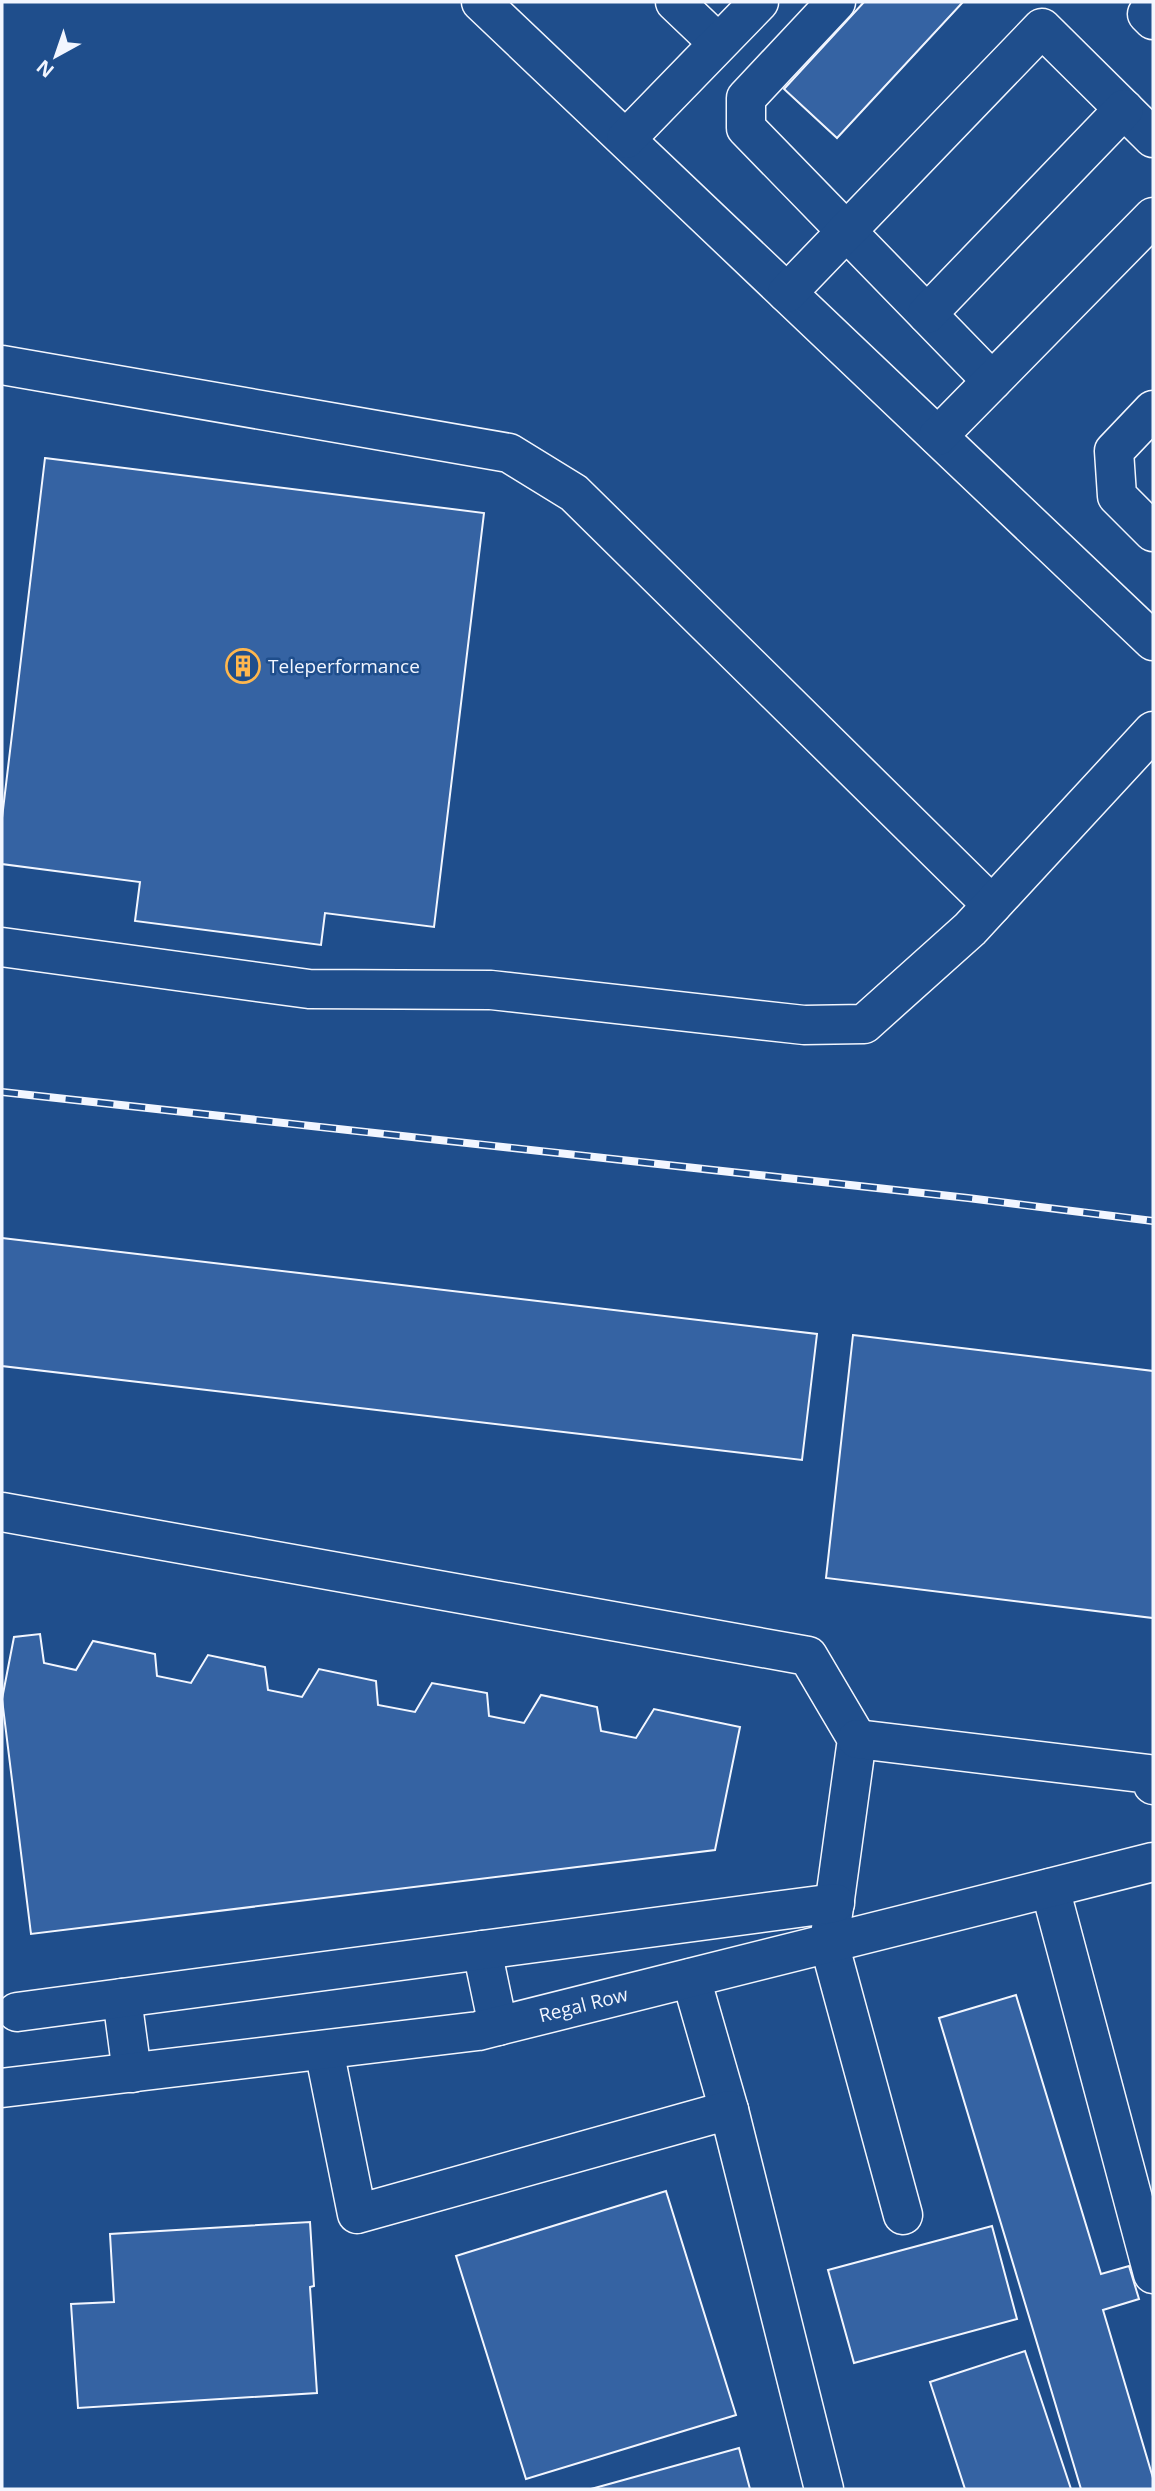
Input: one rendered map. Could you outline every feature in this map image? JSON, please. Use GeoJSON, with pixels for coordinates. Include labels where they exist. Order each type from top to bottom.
{"type":"FeatureCollection","features":[{"type":"Feature","properties":{"kind":"street"},"geometry":{"type":"LineString","coordinates":[[481,2],[1153,641]]}},
{"type":"Feature","properties":{"kind":"street"},"geometry":{"type":"LineString","coordinates":[[675,2],[718,43]]}},
{"type":"Feature","properties":{"kind":"street"},"geometry":{"type":"LineString","coordinates":[[626,139],[758,2]]}},
{"type":"Feature","properties":{"kind":"street"},"geometry":{"type":"LineString","coordinates":[[836,2],[747,98],[746,128],[992,381]]}},
{"type":"Feature","properties":{"kind":"street"},"geometry":{"type":"LineString","coordinates":[[788,293],[1041,28],[1153,138]]}},
{"type":"Feature","properties":{"kind":"street"},"geometry":{"type":"LineString","coordinates":[[927,314],[1124,110]]}},
{"type":"Feature","properties":{"kind":"street"},"geometry":{"type":"LineString","coordinates":[[938,436],[1153,217]]}},
{"type":"Feature","properties":{"kind":"street"},"geometry":{"type":"LineString","coordinates":[[2,365],[509,453],[573,493],[992,905]]}},
{"type":"Feature","properties":{"kind":"street"},"geometry":{"type":"LineString","coordinates":[[1152,413],[1114,451],[1117,496],[1153,532]]}},
{"type":"Feature","properties":{"kind":"street"},"geometry":{"type":"LineString","coordinates":[[2,947],[309,989],[491,990],[804,1025],[864,1024],[970,929],[1153,731]]}},
{"type":"Feature","properties":{"kind":"street"},"geometry":{"type":"LineString","coordinates":[[2,1512],[808,1656],[857,1739],[830,1943],[903,2215]]}},
{"type":"Feature","properties":{"kind":"street"},"geometry":{"type":"LineString","coordinates":[[857,1739],[1149,1774],[1153,1785]]}},
{"type":"Feature","properties":{"kind":"street","name":"Regal Row"},"geometry":{"type":"LineString","coordinates":[[2,2088],[478,2031],[1153,1862]]}},
{"type":"Feature","properties":{"kind":"street"},"geometry":{"type":"LineString","coordinates":[[1050,1888],[1153,2274]]}},
{"type":"Feature","properties":{"kind":"street"},"geometry":{"type":"LineString","coordinates":[[17,2012],[835,1903]]}},
{"type":"Feature","properties":{"kind":"street"},"geometry":{"type":"LineString","coordinates":[[482,1950],[498,2026]]}},
{"type":"Feature","properties":{"kind":"street"},"geometry":{"type":"LineString","coordinates":[[691,1978],[729,2110],[824,2489]]}},
{"type":"Feature","properties":{"kind":"street"},"geometry":{"type":"LineString","coordinates":[[122,1998],[132,2073]]}},
{"type":"Feature","properties":{"kind":"street"},"geometry":{"type":"LineString","coordinates":[[324,2050],[357,2214],[729,2110]]}},
{"type":"Feature","properties":{"kind":"building"},"geometry":{"type":"Polygon","coordinates":[[[864,2],[963,2],[837,138],[784,89],[864,2]]]}},
{"type":"Feature","properties":{"kind":"building","name":"Teleperformance"},"geometry":{"type":"Polygon","coordinates":[[[45,458],[484,513],[434,927],[325,913],[321,945],[135,921],[140,882],[2,864],[2,818],[45,458]]]}},
{"type":"Feature","properties":{"kind":"building"},"geometry":{"type":"Polygon","coordinates":[[[2,1238],[817,1334],[802,1460],[2,1366],[2,1238]]]}},
{"type":"Feature","properties":{"kind":"building"},"geometry":{"type":"Polygon","coordinates":[[[853,1335],[1153,1371],[1153,1618],[826,1578],[853,1335]]]}},
{"type":"Feature","properties":{"kind":"building"},"geometry":{"type":"Polygon","coordinates":[[[40,1634],[44,1663],[76,1670],[93,1641],[155,1654],[157,1676],[191,1683],[208,1655],[265,1667],[268,1690],[302,1697],[319,1669],[376,1681],[378,1705],[415,1712],[432,1683],[487,1693],[489,1716],[524,1723],[541,1695],[597,1707],[601,1731],[636,1738],[654,1709],[740,1727],[715,1850],[31,1934],[2,1699],[14,1637],[40,1634]]]}},
{"type":"Feature","properties":{"kind":"building"},"geometry":{"type":"Polygon","coordinates":[[[1016,1995],[1101,2274],[1129,2266],[1139,2299],[1103,2310],[1153,2478],[1153,2489],[1081,2489],[939,2018],[1016,1995]]]}},
{"type":"Feature","properties":{"kind":"building"},"geometry":{"type":"Polygon","coordinates":[[[666,2191],[736,2415],[526,2479],[456,2256],[666,2191]]]}},
{"type":"Feature","properties":{"kind":"building"},"geometry":{"type":"Polygon","coordinates":[[[310,2222],[314,2286],[310,2287],[317,2393],[78,2408],[71,2304],[114,2302],[110,2234],[310,2222]]]}},
{"type":"Feature","properties":{"kind":"building"},"geometry":{"type":"Polygon","coordinates":[[[992,2226],[1017,2319],[854,2363],[828,2270],[992,2226]]]}},
{"type":"Feature","properties":{"kind":"building"},"geometry":{"type":"Polygon","coordinates":[[[1025,2351],[1071,2489],[965,2489],[930,2382],[1025,2351]]]}},
{"type":"Feature","properties":{"kind":"building"},"geometry":{"type":"Polygon","coordinates":[[[739,2448],[750,2489],[591,2489],[739,2448]]]}},
{"type":"Feature","properties":{"kind":"railway"},"geometry":{"type":"LineString","coordinates":[[2,1092],[968,1198],[1153,1221]]}},
{"type":"Feature","properties":{"kind":"place","name":"Teleperformance"},"geometry":{"type":"Point","coordinates":[243,666]}}]}
